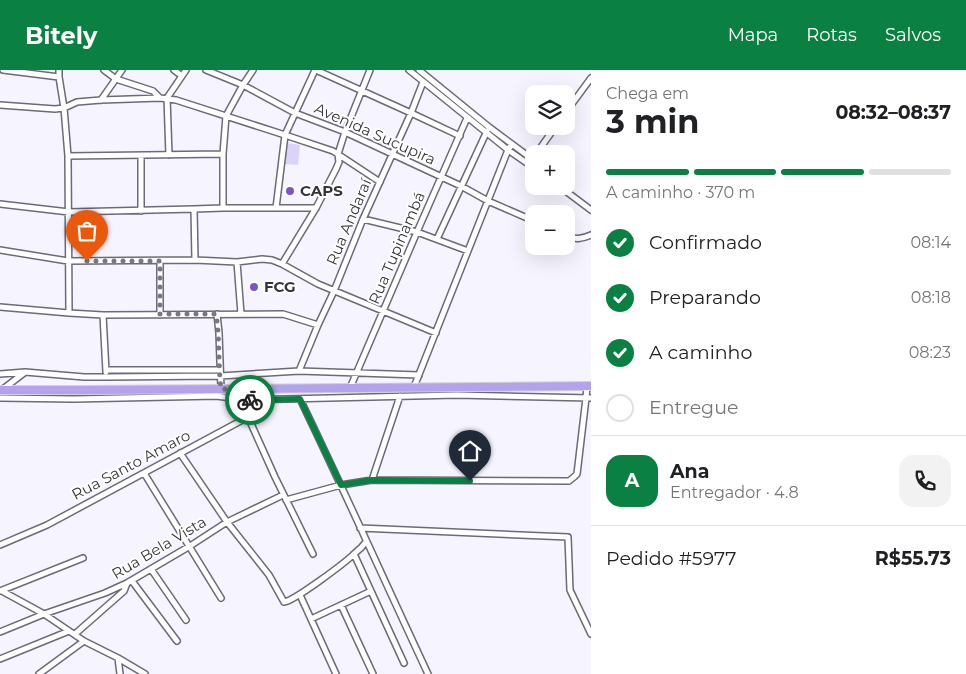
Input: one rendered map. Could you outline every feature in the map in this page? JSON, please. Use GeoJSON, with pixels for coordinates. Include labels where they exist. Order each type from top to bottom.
{"type":"FeatureCollection","features":[{"type":"Feature","properties":{"kind":"highway"},"geometry":{"type":"LineString","coordinates":[[1,390],[589,386]]}},
{"type":"Feature","properties":{"kind":"street"},"geometry":{"type":"LineString","coordinates":[[3,70],[58,77]]}},
{"type":"Feature","properties":{"kind":"street"},"geometry":{"type":"LineString","coordinates":[[59,70],[58,77],[64,108],[68,156],[69,313]]}},
{"type":"Feature","properties":{"kind":"street"},"geometry":{"type":"LineString","coordinates":[[104,70],[116,78],[150,90],[160,98]]}},
{"type":"Feature","properties":{"kind":"street"},"geometry":{"type":"LineString","coordinates":[[101,100],[122,70]]}},
{"type":"Feature","properties":{"kind":"street"},"geometry":{"type":"LineString","coordinates":[[174,70],[182,76]]}},
{"type":"Feature","properties":{"kind":"street"},"geometry":{"type":"LineString","coordinates":[[169,155],[167,98],[186,70]]}},
{"type":"Feature","properties":{"kind":"street","name":"Avenida Sucupira"},"geometry":{"type":"LineString","coordinates":[[206,70],[243,85],[295,113],[346,132],[525,217]]}},
{"type":"Feature","properties":{"kind":"street"},"geometry":{"type":"LineString","coordinates":[[223,208],[223,154],[226,116],[243,85],[254,70]]}},
{"type":"Feature","properties":{"kind":"street"},"geometry":{"type":"LineString","coordinates":[[276,208],[285,134],[315,70],[460,136]]}},
{"type":"Feature","properties":{"kind":"street"},"geometry":{"type":"LineString","coordinates":[[282,264],[316,208],[336,169],[339,162],[338,154],[370,70]]}},
{"type":"Feature","properties":{"kind":"street"},"geometry":{"type":"LineString","coordinates":[[409,70],[508,150],[525,158]]}},
{"type":"Feature","properties":{"kind":"street"},"geometry":{"type":"LineString","coordinates":[[416,76],[420,70],[525,156]]}},
{"type":"Feature","properties":{"kind":"street"},"geometry":{"type":"LineString","coordinates":[[575,100],[591,78]]}},
{"type":"Feature","properties":{"kind":"street","name":"Rua Andaraí"},"geometry":{"type":"LineString","coordinates":[[298,371],[423,82]]}},
{"type":"Feature","properties":{"kind":"street"},"geometry":{"type":"LineString","coordinates":[[0,105],[49,109],[64,108],[78,102],[167,98],[285,134],[338,154],[380,182]]}},
{"type":"Feature","properties":{"kind":"street","name":"Rua Tupinambá"},"geometry":{"type":"LineString","coordinates":[[350,388],[468,118]]}},
{"type":"Feature","properties":{"kind":"street"},"geometry":{"type":"LineString","coordinates":[[437,239],[490,127]]}},
{"type":"Feature","properties":{"kind":"street"},"geometry":{"type":"LineString","coordinates":[[414,387],[512,144]]}},
{"type":"Feature","properties":{"kind":"street"},"geometry":{"type":"LineString","coordinates":[[68,156],[223,154]]}},
{"type":"Feature","properties":{"kind":"street"},"geometry":{"type":"LineString","coordinates":[[140,156],[141,210]]}},
{"type":"Feature","properties":{"kind":"street"},"geometry":{"type":"LineString","coordinates":[[571,195],[591,210]]}},
{"type":"Feature","properties":{"kind":"street"},"geometry":{"type":"LineString","coordinates":[[0,204],[69,212],[223,208],[316,208]]}},
{"type":"Feature","properties":{"kind":"street"},"geometry":{"type":"LineString","coordinates":[[194,209],[195,260]]}},
{"type":"Feature","properties":{"kind":"street"},"geometry":{"type":"LineString","coordinates":[[363,219],[417,232],[468,251]]}},
{"type":"Feature","properties":{"kind":"street"},"geometry":{"type":"LineString","coordinates":[[575,238],[591,235]]}},
{"type":"Feature","properties":{"kind":"street"},"geometry":{"type":"LineString","coordinates":[[0,250],[68,261],[195,260],[237,262],[262,259],[272,260],[318,284],[436,333]]}},
{"type":"Feature","properties":{"kind":"street"},"geometry":{"type":"LineString","coordinates":[[160,261],[160,314]]}},
{"type":"Feature","properties":{"kind":"street"},"geometry":{"type":"LineString","coordinates":[[237,262],[241,314]]}},
{"type":"Feature","properties":{"kind":"street"},"geometry":{"type":"LineString","coordinates":[[0,307],[103,315],[283,314],[318,324]]}},
{"type":"Feature","properties":{"kind":"street"},"geometry":{"type":"LineString","coordinates":[[216,314],[219,334],[221,389]]}},
{"type":"Feature","properties":{"kind":"street"},"geometry":{"type":"LineString","coordinates":[[103,315],[106,377]]}},
{"type":"Feature","properties":{"kind":"street"},"geometry":{"type":"LineString","coordinates":[[106,370],[220,373]]}},
{"type":"Feature","properties":{"kind":"street"},"geometry":{"type":"LineString","coordinates":[[0,374],[25,372],[106,377],[298,371],[419,375]]}},
{"type":"Feature","properties":{"kind":"street"},"geometry":{"type":"LineString","coordinates":[[1,390],[25,372]]}},
{"type":"Feature","properties":{"kind":"street"},"geometry":{"type":"LineString","coordinates":[[84,377],[85,390]]}},
{"type":"Feature","properties":{"kind":"street"},"geometry":{"type":"LineString","coordinates":[[0,398],[74,399],[216,396],[248,400],[486,395],[589,398],[589,386]]}},
{"type":"Feature","properties":{"kind":"street"},"geometry":{"type":"LineString","coordinates":[[247,389],[248,417],[313,554]]}},
{"type":"Feature","properties":{"kind":"street"},"geometry":{"type":"LineString","coordinates":[[372,480],[400,396]]}},
{"type":"Feature","properties":{"kind":"street","name":"Rua Bela Vista"},"geometry":{"type":"LineString","coordinates":[[0,632],[130,582],[227,522],[285,497],[372,480],[569,481],[577,474],[589,398]]}},
{"type":"Feature","properties":{"kind":"street"},"geometry":{"type":"LineString","coordinates":[[300,399],[428,674]]}},
{"type":"Feature","properties":{"kind":"street","name":"Rua Santo Amaro"},"geometry":{"type":"LineString","coordinates":[[0,545],[47,525],[248,417]]}},
{"type":"Feature","properties":{"kind":"street"},"geometry":{"type":"LineString","coordinates":[[180,453],[227,522],[269,575],[284,602],[300,595],[354,554],[366,542]]}},
{"type":"Feature","properties":{"kind":"street"},"geometry":{"type":"LineString","coordinates":[[144,473],[221,598]]}},
{"type":"Feature","properties":{"kind":"street"},"geometry":{"type":"LineString","coordinates":[[360,528],[568,537],[570,590],[591,634]]}},
{"type":"Feature","properties":{"kind":"street"},"geometry":{"type":"LineString","coordinates":[[354,554],[404,663]]}},
{"type":"Feature","properties":{"kind":"street"},"geometry":{"type":"LineString","coordinates":[[1,591],[83,558]]}},
{"type":"Feature","properties":{"kind":"street"},"geometry":{"type":"LineString","coordinates":[[151,569],[186,620]]}},
{"type":"Feature","properties":{"kind":"street"},"geometry":{"type":"LineString","coordinates":[[0,659],[72,632],[124,592],[130,582],[177,641]]}},
{"type":"Feature","properties":{"kind":"street"},"geometry":{"type":"LineString","coordinates":[[1,591],[44,614],[84,641],[145,674]]}},
{"type":"Feature","properties":{"kind":"street"},"geometry":{"type":"LineString","coordinates":[[311,619],[371,591]]}},
{"type":"Feature","properties":{"kind":"street"},"geometry":{"type":"LineString","coordinates":[[300,595],[336,674]]}},
{"type":"Feature","properties":{"kind":"street"},"geometry":{"type":"LineString","coordinates":[[340,605],[373,674]]}},
{"type":"Feature","properties":{"kind":"street"},"geometry":{"type":"LineString","coordinates":[[39,674],[84,641]]}},
{"type":"Feature","properties":{"kind":"street"},"geometry":{"type":"LineString","coordinates":[[118,658],[120,674]]}},
{"type":"Feature","properties":{"kind":"shaded area"},"geometry":{"type":"Polygon","coordinates":[[[287,143],[300,145],[298,165],[284,164],[287,143]]]}},
{"type":"Feature","properties":{"kind":"way so far"},"geometry":{"type":"LineString","coordinates":[[87,261],[160,261],[160,314],[216,314],[219,334],[221,389],[247,389],[248,400],[250,400]]}},
{"type":"Feature","properties":{"kind":"place","name":"CAPS"},"geometry":{"type":"Point","coordinates":[290,191]}},
{"type":"Feature","properties":{"kind":"place","name":"FCG"},"geometry":{"type":"Point","coordinates":[254,287]}},
{"type":"Feature","properties":{"kind":"route"},"geometry":{"type":"LineString","coordinates":[[250,400],[300,399],[341,485],[372,480],[470,481]]}}]}
